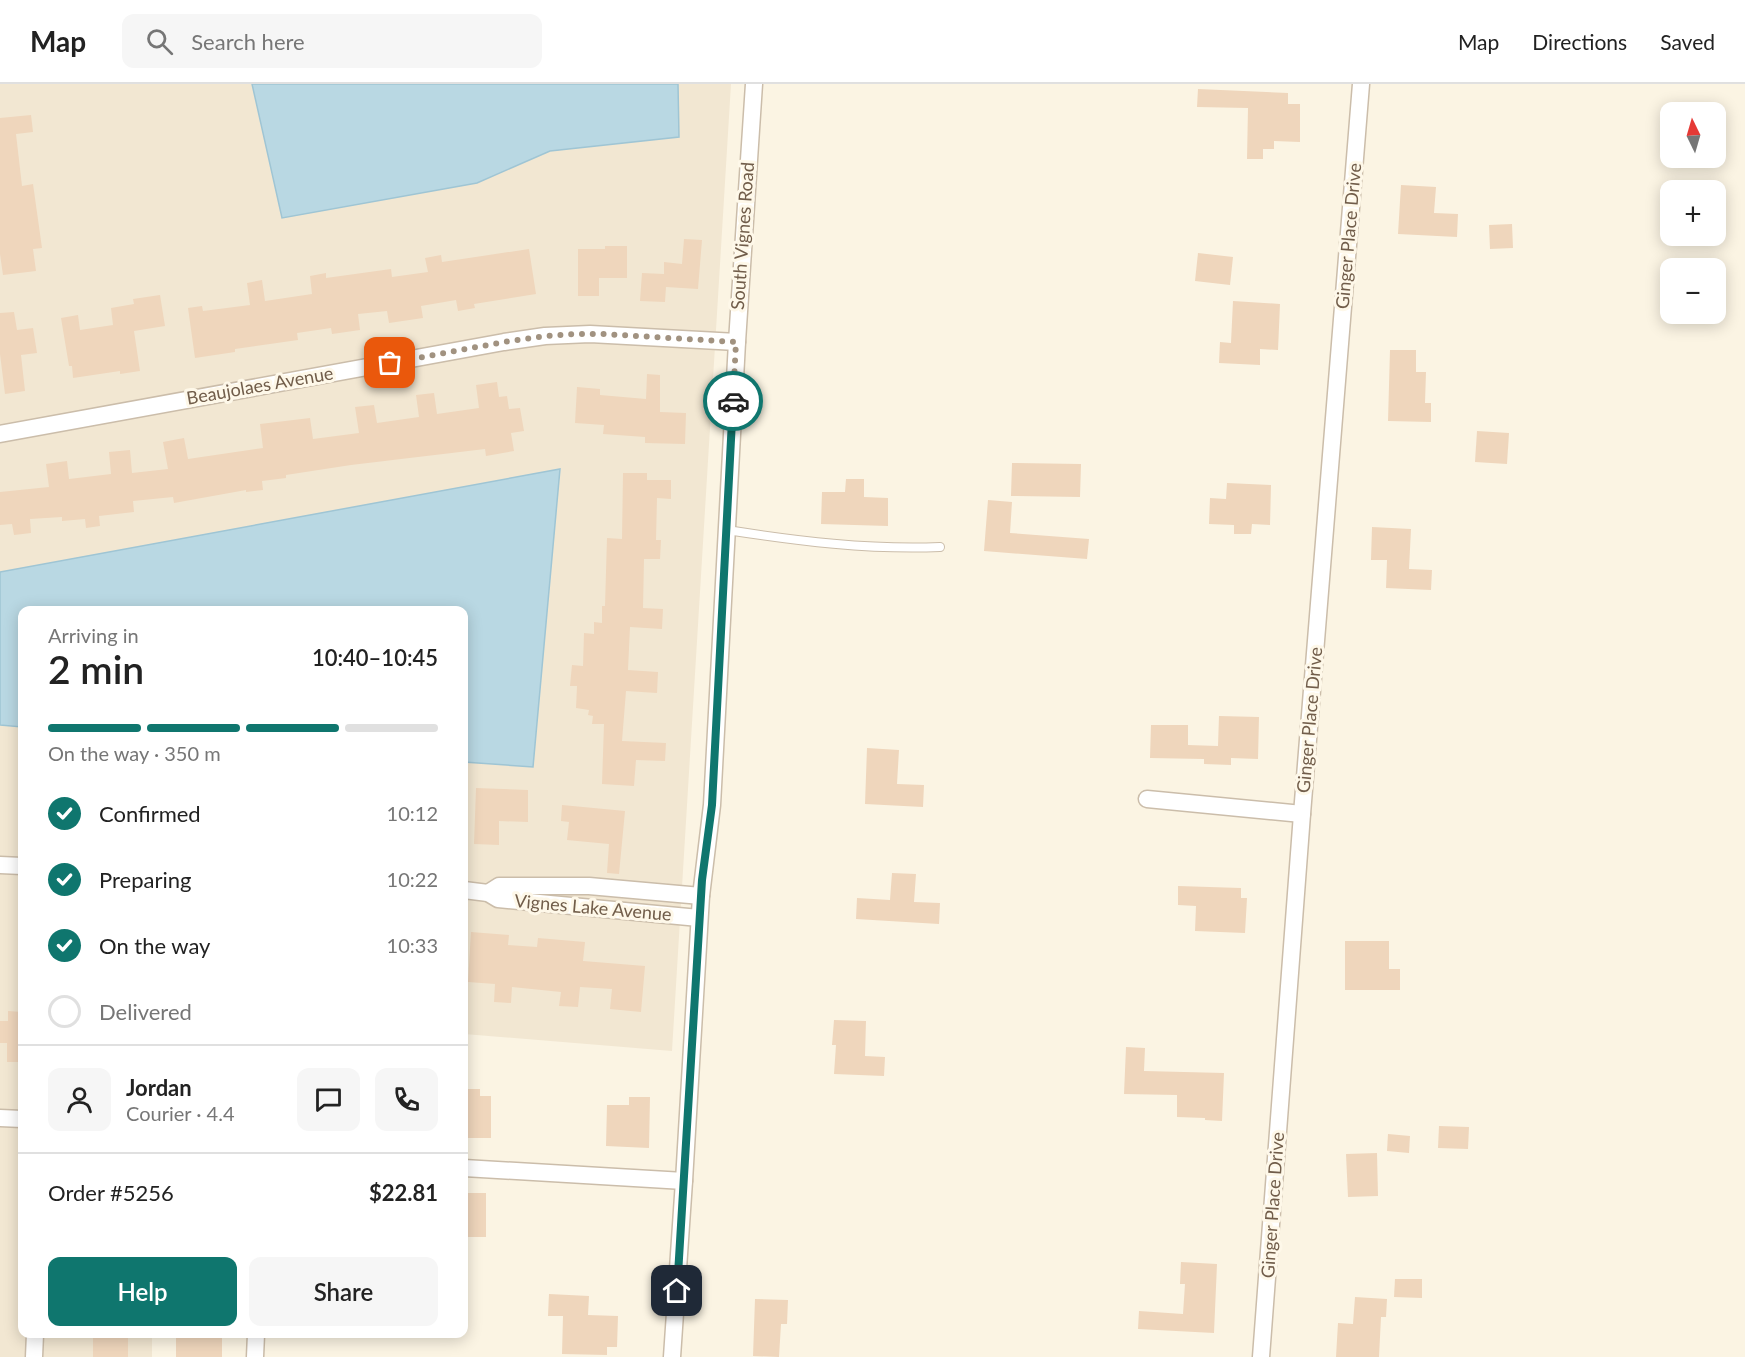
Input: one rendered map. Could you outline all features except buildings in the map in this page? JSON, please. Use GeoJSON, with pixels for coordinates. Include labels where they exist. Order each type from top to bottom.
{"type":"FeatureCollection","features":[{"type":"Feature","properties":{"kind":"street","name":"South Vignes Road"},"geometry":{"type":"LineString","coordinates":[[672,1357],[700,896],[712,805],[736,342],[754,84]]}},
{"type":"Feature","properties":{"kind":"street","name":"Ginger Place Drive"},"geometry":{"type":"LineString","coordinates":[[1261,1357],[1361,84]]}},
{"type":"Feature","properties":{"kind":"street","name":"Beaujolaes Avenue"},"geometry":{"type":"LineString","coordinates":[[0,434],[545,336],[597,334],[736,342]]}},
{"type":"Feature","properties":{"kind":"street"},"geometry":{"type":"LineString","coordinates":[[1147,799],[1302,814]]}},
{"type":"Feature","properties":{"kind":"street"},"geometry":{"type":"LineString","coordinates":[[0,865],[18,866]]}},
{"type":"Feature","properties":{"kind":"street","name":"Vignes Lake Avenue"},"geometry":{"type":"LineString","coordinates":[[488,893],[499,886],[589,886],[700,896]]}},
{"type":"Feature","properties":{"kind":"street","name":"Vignes Lake Avenue"},"geometry":{"type":"LineString","coordinates":[[468,890],[488,893],[498,899],[699,918]]}},
{"type":"Feature","properties":{"kind":"street"},"geometry":{"type":"LineString","coordinates":[[0,1118],[18,1119]]}},
{"type":"Feature","properties":{"kind":"street"},"geometry":{"type":"LineString","coordinates":[[468,1168],[684,1180]]}},
{"type":"Feature","properties":{"kind":"street"},"geometry":{"type":"LineString","coordinates":[[34,1357],[35,1338]]}},
{"type":"Feature","properties":{"kind":"street"},"geometry":{"type":"LineString","coordinates":[[255,1357],[256,1338]]}},
{"type":"Feature","properties":{"kind":"lane"},"geometry":{"type":"LineString","coordinates":[[727,530],[843,545],[908,549],[940,547]]}},
{"type":"Feature","properties":{"kind":"shaded area"},"geometry":{"type":"Polygon","coordinates":[[[0,84],[731,84],[672,1051],[468,1034],[468,606],[18,606],[18,1338],[152,1338],[152,1357],[0,1357],[0,84]]]}},
{"type":"Feature","properties":{"kind":"water"},"geometry":{"type":"Polygon","coordinates":[[[252,84],[678,84],[679,137],[550,151],[477,183],[282,218],[252,84]]]}},
{"type":"Feature","properties":{"kind":"water"},"geometry":{"type":"Polygon","coordinates":[[[560,469],[533,767],[468,762],[468,606],[18,606],[18,727],[0,725],[0,572],[560,469]]]}},
{"type":"Feature","properties":{"kind":"way so far"},"geometry":{"type":"LineString","coordinates":[[390,363],[504,342],[573,334],[736,342],[733,401]]}},
{"type":"Feature","properties":{"kind":"route"},"geometry":{"type":"LineString","coordinates":[[677,1291],[702,880],[712,805],[733,401]]}}]}
